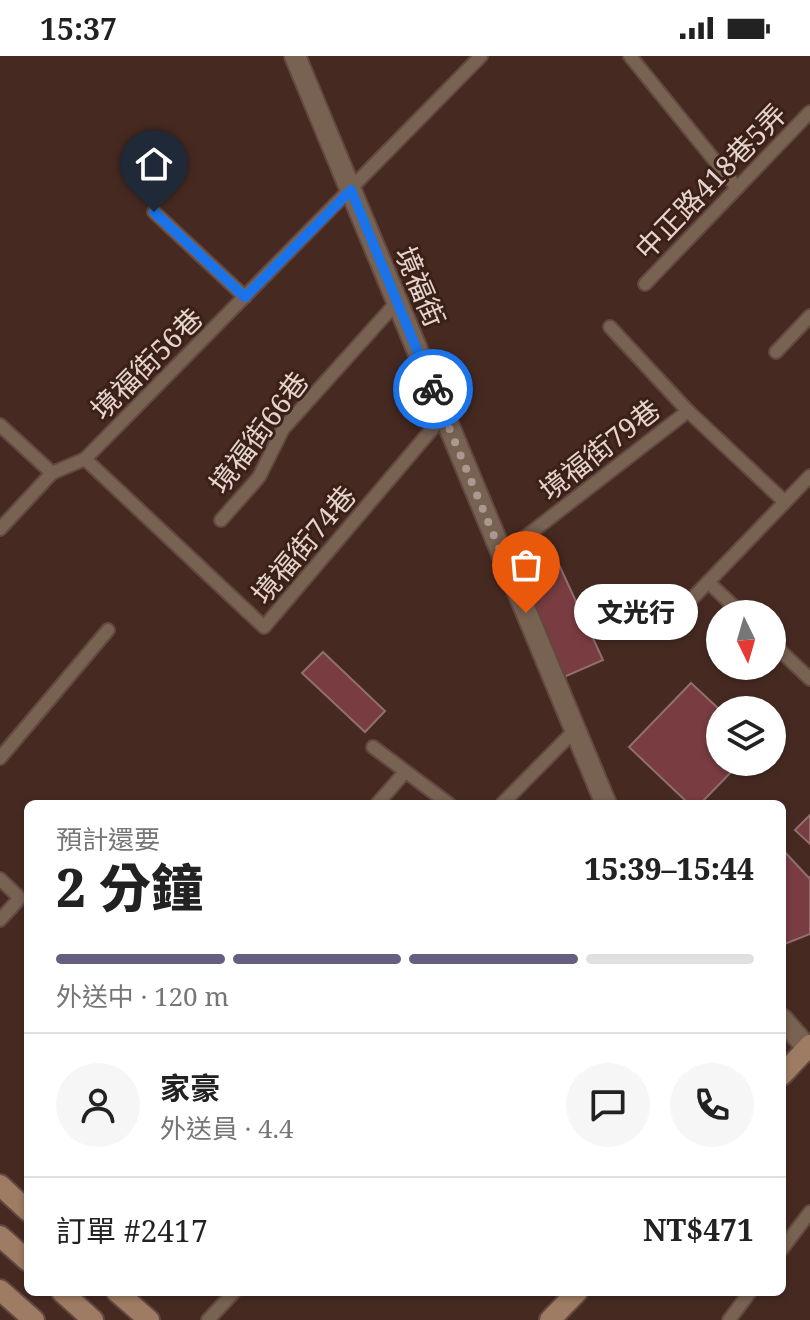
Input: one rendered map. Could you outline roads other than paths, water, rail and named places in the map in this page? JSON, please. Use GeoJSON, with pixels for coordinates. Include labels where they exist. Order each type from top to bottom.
{"type":"FeatureCollection","features":[{"type":"Feature","properties":{"kind":"street","name":"境福街"},"geometry":{"type":"LineString","coordinates":[[295,56],[604,800]]}},
{"type":"Feature","properties":{"kind":"street"},"geometry":{"type":"LineString","coordinates":[[786,1023],[809,1048],[786,1071]]}},
{"type":"Feature","properties":{"kind":"street"},"geometry":{"type":"LineString","coordinates":[[0,1185],[24,1207]]}},
{"type":"Feature","properties":{"kind":"street"},"geometry":{"type":"LineString","coordinates":[[0,1236],[24,1257]]}},
{"type":"Feature","properties":{"kind":"street"},"geometry":{"type":"LineString","coordinates":[[0,1290],[34,1320]]}},
{"type":"Feature","properties":{"kind":"street"},"geometry":{"type":"LineString","coordinates":[[66,1296],[93,1320]]}},
{"type":"Feature","properties":{"kind":"street"},"geometry":{"type":"LineString","coordinates":[[122,1296],[149,1320]]}},
{"type":"Feature","properties":{"kind":"street"},"geometry":{"type":"LineString","coordinates":[[550,1320],[573,1296]]}},
{"type":"Feature","properties":{"kind":"lane","name":"境福街56巷"},"geometry":{"type":"LineString","coordinates":[[52,473],[85,459],[481,56]]}},
{"type":"Feature","properties":{"kind":"lane"},"geometry":{"type":"LineString","coordinates":[[630,56],[737,188]]}},
{"type":"Feature","properties":{"kind":"lane","name":"中正路418巷5弄"},"geometry":{"type":"LineString","coordinates":[[645,284],[810,112]]}},
{"type":"Feature","properties":{"kind":"lane"},"geometry":{"type":"LineString","coordinates":[[154,212],[245,297]]}},
{"type":"Feature","properties":{"kind":"lane","name":"境福街66巷"},"geometry":{"type":"LineString","coordinates":[[221,520],[259,477],[283,429],[397,302]]}},
{"type":"Feature","properties":{"kind":"lane"},"geometry":{"type":"LineString","coordinates":[[776,352],[810,316]]}},
{"type":"Feature","properties":{"kind":"lane","name":"境福街79巷"},"geometry":{"type":"LineString","coordinates":[[610,327],[688,411],[785,502]]}},
{"type":"Feature","properties":{"kind":"lane","name":"境福街79巷"},"geometry":{"type":"LineString","coordinates":[[502,555],[688,411]]}},
{"type":"Feature","properties":{"kind":"lane","name":"境福街74巷"},"geometry":{"type":"LineString","coordinates":[[85,459],[264,627],[444,415]]}},
{"type":"Feature","properties":{"kind":"lane"},"geometry":{"type":"LineString","coordinates":[[0,425],[52,473],[0,529]]}},
{"type":"Feature","properties":{"kind":"lane"},"geometry":{"type":"LineString","coordinates":[[660,632],[810,476]]}},
{"type":"Feature","properties":{"kind":"lane"},"geometry":{"type":"LineString","coordinates":[[708,582],[727,600]]}},
{"type":"Feature","properties":{"kind":"lane"},"geometry":{"type":"LineString","coordinates":[[0,758],[108,630]]}},
{"type":"Feature","properties":{"kind":"lane"},"geometry":{"type":"LineString","coordinates":[[786,656],[810,679]]}},
{"type":"Feature","properties":{"kind":"lane"},"geometry":{"type":"LineString","coordinates":[[506,800],[575,730]]}},
{"type":"Feature","properties":{"kind":"lane"},"geometry":{"type":"LineString","coordinates":[[373,747],[444,800]]}},
{"type":"Feature","properties":{"kind":"lane"},"geometry":{"type":"LineString","coordinates":[[380,800],[405,772]]}},
{"type":"Feature","properties":{"kind":"lane"},"geometry":{"type":"LineString","coordinates":[[0,879],[24,901],[0,920]]}},
{"type":"Feature","properties":{"kind":"lane"},"geometry":{"type":"LineString","coordinates":[[786,1244],[810,1212]]}},
{"type":"Feature","properties":{"kind":"lane"},"geometry":{"type":"LineString","coordinates":[[208,1320],[230,1296]]}},
{"type":"Feature","properties":{"kind":"lane"},"geometry":{"type":"LineString","coordinates":[[729,1320],[747,1296]]}},
{"type":"Feature","properties":{"kind":"place","name":"文光行"},"geometry":{"type":"Point","coordinates":[526,613]}}]}
